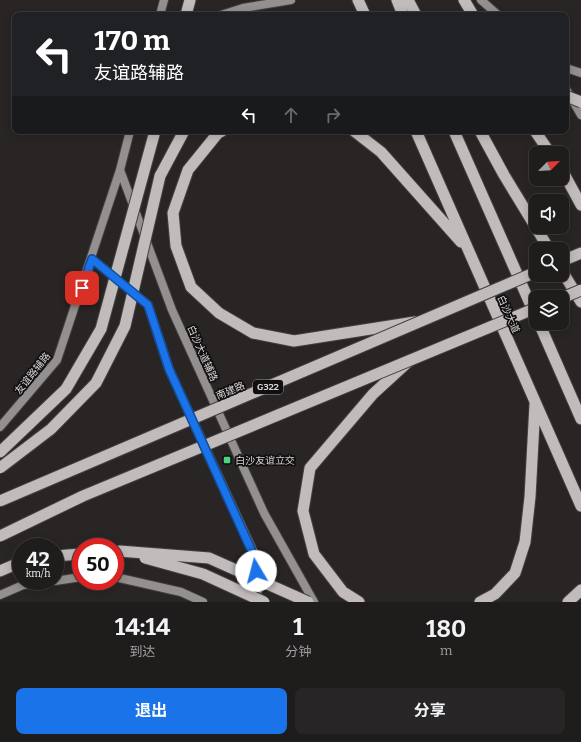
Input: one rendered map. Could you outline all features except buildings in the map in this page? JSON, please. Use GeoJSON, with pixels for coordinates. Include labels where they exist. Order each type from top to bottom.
{"type":"FeatureCollection","features":[{"type":"Feature","properties":{"kind":"highway"},"geometry":{"type":"LineString","coordinates":[[187,12],[190,0]]}},
{"type":"Feature","properties":{"kind":"highway"},"geometry":{"type":"LineString","coordinates":[[358,0],[364,12]]}},
{"type":"Feature","properties":{"kind":"highway"},"geometry":{"type":"LineString","coordinates":[[397,0],[402,12]]}},
{"type":"Feature","properties":{"kind":"highway"},"geometry":{"type":"LineString","coordinates":[[408,0],[414,12]]}},
{"type":"Feature","properties":{"kind":"highway"},"geometry":{"type":"LineString","coordinates":[[464,0],[471,12]]}},
{"type":"Feature","properties":{"kind":"highway"},"geometry":{"type":"LineString","coordinates":[[569,97],[581,102]]}},
{"type":"Feature","properties":{"kind":"highway"},"geometry":{"type":"LineString","coordinates":[[0,452],[66,389],[101,329],[154,134]]}},
{"type":"Feature","properties":{"kind":"highway"},"geometry":{"type":"LineString","coordinates":[[0,468],[51,429],[96,383],[125,326],[160,176],[182,134]]}},
{"type":"Feature","properties":{"kind":"highway"},"geometry":{"type":"LineString","coordinates":[[217,134],[188,170],[173,213],[176,246],[189,280],[192,287],[208,303],[219,313],[253,333],[294,341],[421,321]]}},
{"type":"Feature","properties":{"kind":"highway"},"geometry":{"type":"LineString","coordinates":[[358,134],[381,152],[468,250]]}},
{"type":"Feature","properties":{"kind":"highway","name":"白沙大道"},"geometry":{"type":"LineString","coordinates":[[417,134],[581,506]]}},
{"type":"Feature","properties":{"kind":"highway"},"geometry":{"type":"LineString","coordinates":[[455,134],[529,301]]}},
{"type":"Feature","properties":{"kind":"highway"},"geometry":{"type":"LineString","coordinates":[[482,134],[504,175],[545,242]]}},
{"type":"Feature","properties":{"kind":"highway"},"geometry":{"type":"LineString","coordinates":[[537,134],[545,146]]}},
{"type":"Feature","properties":{"kind":"highway"},"geometry":{"type":"LineString","coordinates":[[569,183],[581,204]]}},
{"type":"Feature","properties":{"kind":"highway"},"geometry":{"type":"LineString","coordinates":[[569,258],[581,253]]}},
{"type":"Feature","properties":{"kind":"highway","name":"南建路"},"geometry":{"type":"LineString","coordinates":[[0,501],[529,275]]}},
{"type":"Feature","properties":{"kind":"highway"},"geometry":{"type":"LineString","coordinates":[[569,282],[581,302]]}},
{"type":"Feature","properties":{"kind":"highway"},"geometry":{"type":"LineString","coordinates":[[569,295],[581,290]]}},
{"type":"Feature","properties":{"kind":"highway"},"geometry":{"type":"LineString","coordinates":[[0,536],[83,496],[529,311]]}},
{"type":"Feature","properties":{"kind":"highway"},"geometry":{"type":"LineString","coordinates":[[542,330],[581,419]]}},
{"type":"Feature","properties":{"kind":"highway"},"geometry":{"type":"LineString","coordinates":[[359,602],[342,592],[314,554],[303,511],[310,468],[373,394],[410,360]]}},
{"type":"Feature","properties":{"kind":"highway"},"geometry":{"type":"LineString","coordinates":[[480,602],[495,594],[515,573],[525,542],[530,497],[535,401]]}},
{"type":"Feature","properties":{"kind":"highway"},"geometry":{"type":"LineString","coordinates":[[124,552],[209,558],[308,602]]}},
{"type":"Feature","properties":{"kind":"highway"},"geometry":{"type":"LineString","coordinates":[[124,553],[203,574],[264,602]]}},
{"type":"Feature","properties":{"kind":"highway"},"geometry":{"type":"LineString","coordinates":[[0,571],[12,566]]}},
{"type":"Feature","properties":{"kind":"highway"},"geometry":{"type":"LineString","coordinates":[[568,602],[581,590]]}},
{"type":"Feature","properties":{"kind":"main road"},"geometry":{"type":"LineString","coordinates":[[161,12],[164,0]]}},
{"type":"Feature","properties":{"kind":"main road"},"geometry":{"type":"LineString","coordinates":[[230,12],[243,8],[291,0]]}},
{"type":"Feature","properties":{"kind":"main road"},"geometry":{"type":"LineString","coordinates":[[481,0],[495,12]]}},
{"type":"Feature","properties":{"kind":"main road"},"geometry":{"type":"LineString","coordinates":[[569,69],[581,73]]}},
{"type":"Feature","properties":{"kind":"main road"},"geometry":{"type":"LineString","coordinates":[[569,94],[581,115]]}},
{"type":"Feature","properties":{"kind":"main road","name":"友谊路辅路"},"geometry":{"type":"LineString","coordinates":[[0,427],[57,360],[92,259],[120,170],[129,134]]}},
{"type":"Feature","properties":{"kind":"main road","name":"白沙大道辅路"},"geometry":{"type":"LineString","coordinates":[[120,170],[172,310],[264,513],[314,602]]}},
{"type":"Feature","properties":{"kind":"main road"},"geometry":{"type":"LineString","coordinates":[[92,259],[148,305],[169,369],[254,556],[258,602]]}},
{"type":"Feature","properties":{"kind":"main road"},"geometry":{"type":"LineString","coordinates":[[124,579],[181,592],[204,602]]}},
{"type":"Feature","properties":{"kind":"main road"},"geometry":{"type":"LineString","coordinates":[[0,595],[12,590]]}},
{"type":"Feature","properties":{"kind":"place","name":"白沙友谊立交"},"geometry":{"type":"Point","coordinates":[227,460]}},
{"type":"Feature","properties":{"kind":"route"},"geometry":{"type":"LineString","coordinates":[[82,288],[92,259],[148,305],[169,369],[254,556],[256,571]]}}]}
